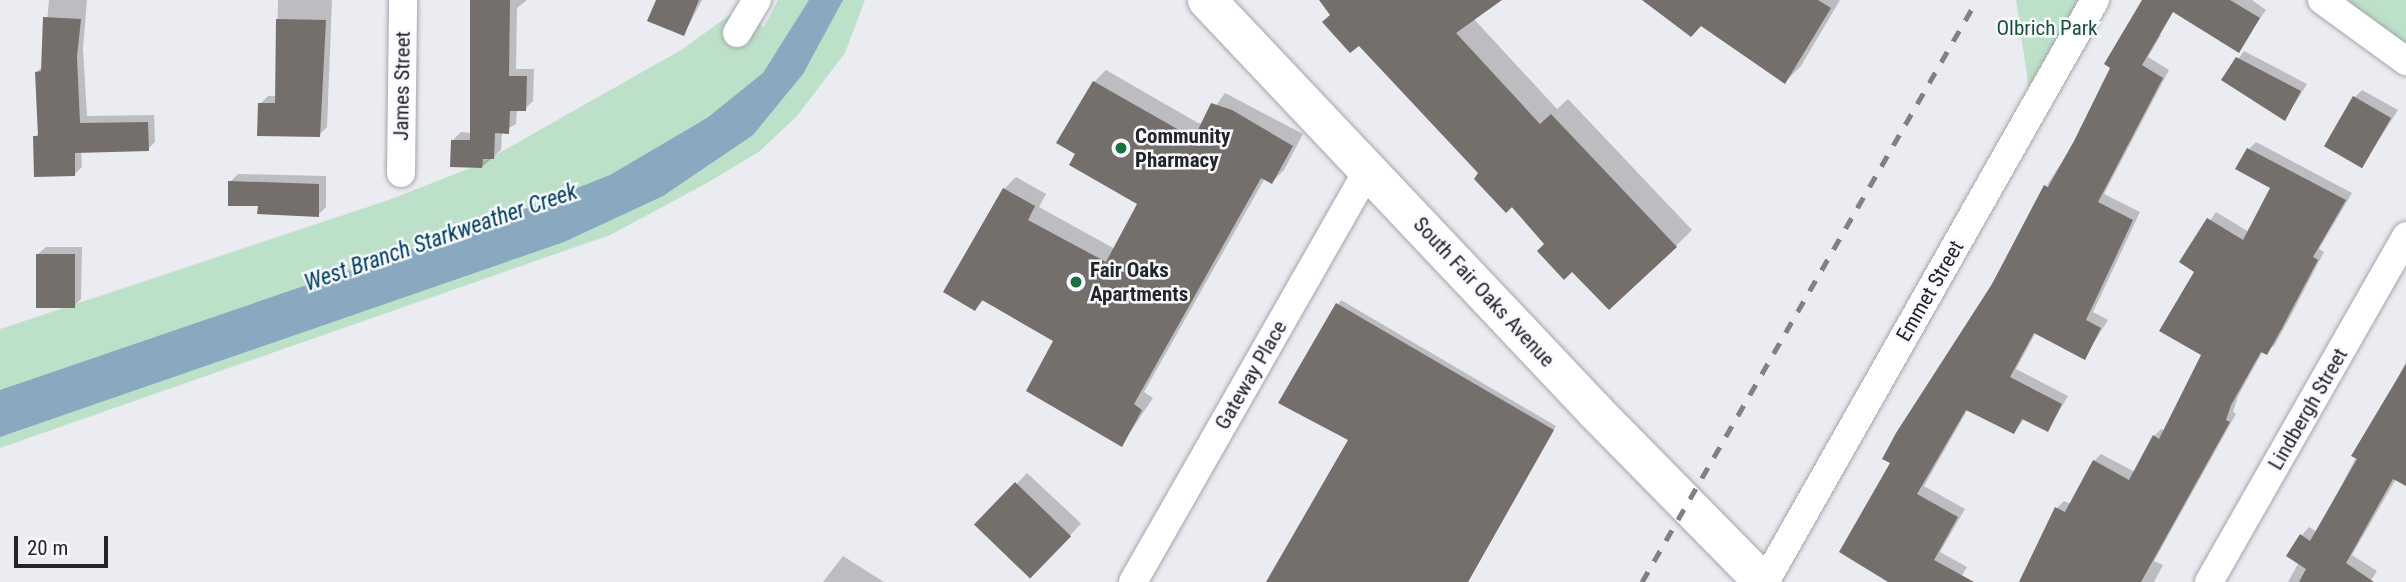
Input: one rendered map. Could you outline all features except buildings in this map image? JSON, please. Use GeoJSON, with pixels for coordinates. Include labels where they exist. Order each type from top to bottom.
{"type":"FeatureCollection","features":[{"type":"Feature","properties":{"kind":"street","name":"James Street"},"geometry":{"type":"LineString","coordinates":[[401,173],[403,0]]}},
{"type":"Feature","properties":{"kind":"street"},"geometry":{"type":"LineString","coordinates":[[737,33],[757,0]]}},
{"type":"Feature","properties":{"kind":"street","name":"South Fair Oaks Avenue"},"geometry":{"type":"LineString","coordinates":[[1207,0],[1596,412],[1764,582]]}},
{"type":"Feature","properties":{"kind":"street","name":"Emmet Street"},"geometry":{"type":"LineString","coordinates":[[1764,582],[2095,0]]}},
{"type":"Feature","properties":{"kind":"street"},"geometry":{"type":"LineString","coordinates":[[2322,0],[2406,61]]}},
{"type":"Feature","properties":{"kind":"street","name":"Gateway Place"},"geometry":{"type":"LineString","coordinates":[[1133,582],[1369,169]]}},
{"type":"Feature","properties":{"kind":"street","name":"Lindbergh Street"},"geometry":{"type":"LineString","coordinates":[[2209,582],[2406,236]]}},
{"type":"Feature","properties":{"kind":"green space"},"geometry":{"type":"Polygon","coordinates":[[[778,0],[865,0],[845,53],[797,116],[760,151],[707,183],[610,235],[0,448],[0,329],[386,201],[478,165],[681,50],[734,12],[764,27],[778,0]]]}},
{"type":"Feature","properties":{"kind":"green space","name":"Olbrich Park"},"geometry":{"type":"Polygon","coordinates":[[[2016,0],[2095,0],[2032,110],[2016,0]]]}},
{"type":"Feature","properties":{"kind":"green space"},"geometry":{"type":"Polygon","coordinates":[[[2322,0],[2406,0],[2406,61],[2322,0]]]}},
{"type":"Feature","properties":{"kind":"water"},"geometry":{"type":"Polygon","coordinates":[[[809,0],[843,0],[803,74],[753,135],[663,196],[564,242],[0,437],[0,390],[497,220],[610,175],[707,118],[763,73],[809,0]]]}},
{"type":"Feature","properties":{"kind":"railway"},"geometry":{"type":"LineString","coordinates":[[1642,582],[1977,0]]}},
{"type":"Feature","properties":{"kind":"place","name":"Community Pharmacy"},"geometry":{"type":"Point","coordinates":[1121,148]}},
{"type":"Feature","properties":{"kind":"place","name":"Fair Oaks Apartments"},"geometry":{"type":"Point","coordinates":[1076,282]}},
{"type":"Feature","properties":{"kind":"water label","name":"West Branch Starkweather Creek"},"geometry":{"type":"Point","coordinates":[441,238]}}]}
